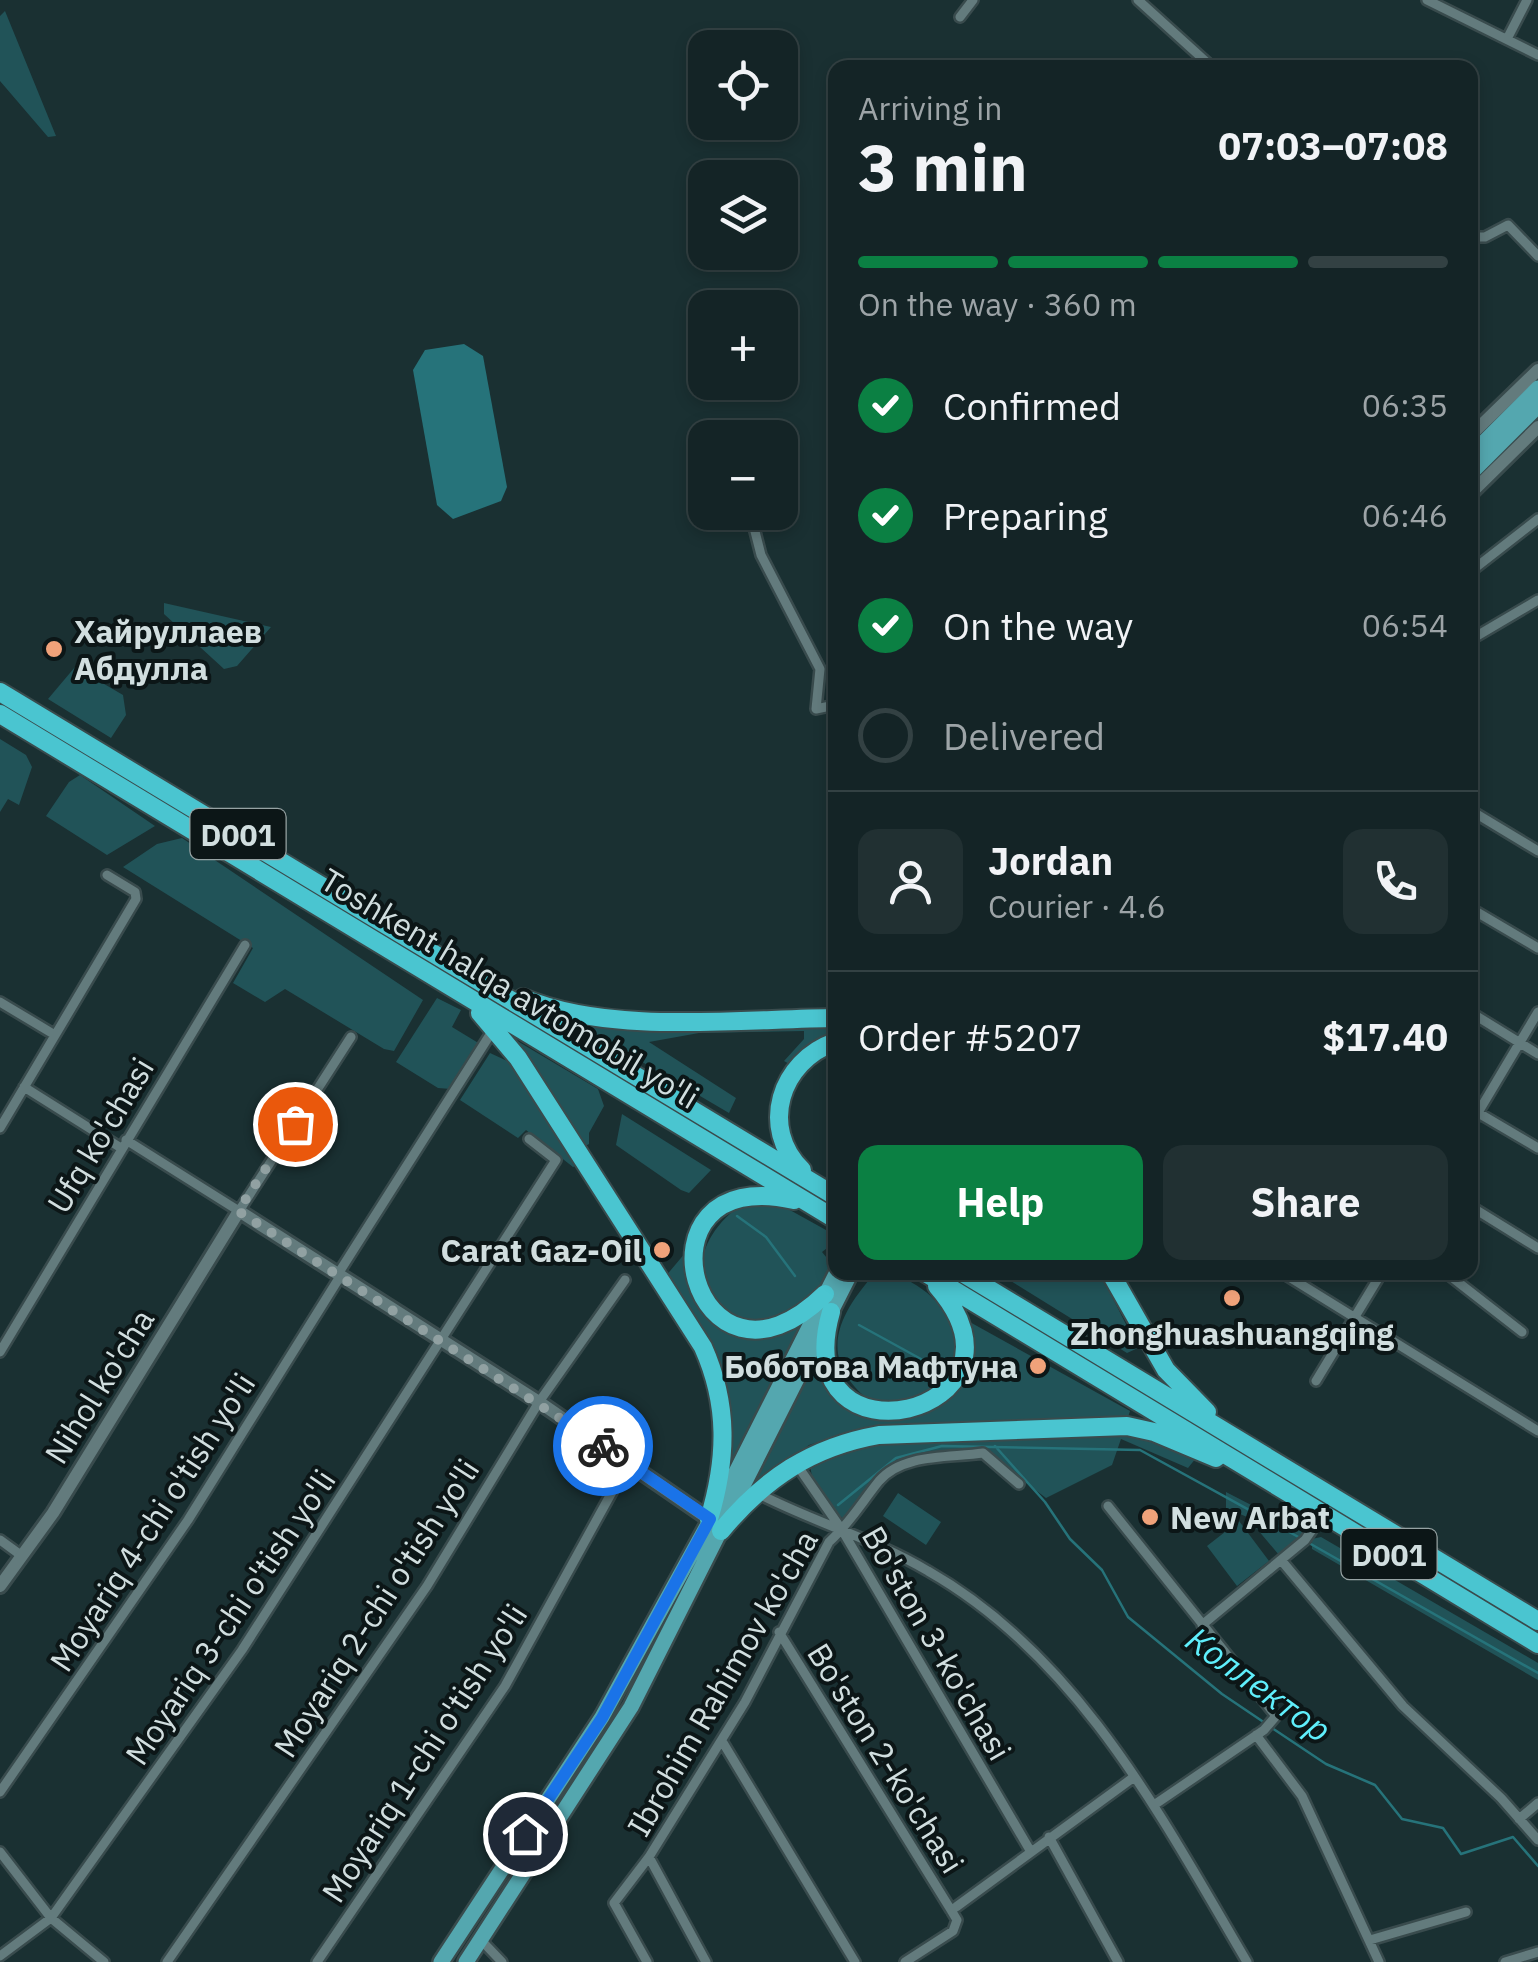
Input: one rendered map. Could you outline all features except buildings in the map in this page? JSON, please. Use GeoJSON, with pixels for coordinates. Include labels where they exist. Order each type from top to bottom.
{"type":"FeatureCollection","features":[{"type":"Feature","properties":{"kind":"highway","name":"Toshkent halqa avtomobil yo'li"},"geometry":{"type":"LineString","coordinates":[[0,692],[372,913],[828,1192]]}},
{"type":"Feature","properties":{"kind":"highway","name":"Toshkent halqa avtomobil yo'li"},"geometry":{"type":"LineString","coordinates":[[0,714],[9,724],[828,1215]]}},
{"type":"Feature","properties":{"kind":"highway"},"geometry":{"type":"LineString","coordinates":[[360,932],[372,913]]}},
{"type":"Feature","properties":{"kind":"highway"},"geometry":{"type":"LineString","coordinates":[[476,977],[535,1003],[600,1015],[828,1018]]}},
{"type":"Feature","properties":{"kind":"highway"},"geometry":{"type":"LineString","coordinates":[[458,991],[494,1028],[688,1318],[711,1364],[725,1444],[715,1525]]}},
{"type":"Feature","properties":{"kind":"highway"},"geometry":{"type":"LineString","coordinates":[[816,1185],[787,1154],[778,1132],[778,1115],[794,1070],[810,1054],[828,1045]]}},
{"type":"Feature","properties":{"kind":"highway"},"geometry":{"type":"LineString","coordinates":[[809,1204],[764,1194],[733,1199],[700,1232],[692,1254],[693,1275],[712,1310],[737,1325],[756,1330],[797,1319],[828,1303]]}},
{"type":"Feature","properties":{"kind":"highway"},"geometry":{"type":"LineString","coordinates":[[828,1303],[824,1358],[845,1394],[884,1413],[924,1406],[954,1379],[964,1344],[950,1303],[930,1280]]}},
{"type":"Feature","properties":{"kind":"highway","name":"D001"},"geometry":{"type":"LineString","coordinates":[[936,1280],[1538,1644]]}},
{"type":"Feature","properties":{"kind":"highway","name":"D001"},"geometry":{"type":"LineString","coordinates":[[975,1280],[1538,1621]]}},
{"type":"Feature","properties":{"kind":"highway"},"geometry":{"type":"LineString","coordinates":[[1115,1280],[1166,1370],[1241,1442]]}},
{"type":"Feature","properties":{"kind":"highway"},"geometry":{"type":"LineString","coordinates":[[715,1525],[796,1462],[840,1443],[891,1433],[1116,1426],[1154,1432],[1202,1454],[1240,1464]]}},
{"type":"Feature","properties":{"kind":"main road"},"geometry":{"type":"LineString","coordinates":[[1478,448],[1538,388]]}},
{"type":"Feature","properties":{"kind":"main road"},"geometry":{"type":"LineString","coordinates":[[1478,466],[1538,406]]}},
{"type":"Feature","properties":{"kind":"main road"},"geometry":{"type":"LineString","coordinates":[[466,1962],[631,1707],[715,1525],[842,1280]]}},
{"type":"Feature","properties":{"kind":"main road"},"geometry":{"type":"LineString","coordinates":[[449,1957],[602,1718],[715,1525]]}},
{"type":"Feature","properties":{"kind":"main road"},"geometry":{"type":"LineString","coordinates":[[555,1826],[572,1788],[608,1730],[609,1721],[602,1718]]}},
{"type":"Feature","properties":{"kind":"main road"},"geometry":{"type":"LineString","coordinates":[[480,1939],[478,1926],[483,1913],[530,1840],[546,1803]]}},
{"type":"Feature","properties":{"kind":"street"},"geometry":{"type":"LineString","coordinates":[[960,17],[973,0]]}},
{"type":"Feature","properties":{"kind":"street"},"geometry":{"type":"LineString","coordinates":[[1138,0],[1204,60]]}},
{"type":"Feature","properties":{"kind":"street"},"geometry":{"type":"LineString","coordinates":[[1427,0],[1538,55]]}},
{"type":"Feature","properties":{"kind":"street"},"geometry":{"type":"LineString","coordinates":[[1507,39],[1527,0]]}},
{"type":"Feature","properties":{"kind":"street"},"geometry":{"type":"LineString","coordinates":[[1478,238],[1485,238],[1508,225],[1538,256]]}},
{"type":"Feature","properties":{"kind":"street"},"geometry":{"type":"LineString","coordinates":[[1478,428],[1538,370]]}},
{"type":"Feature","properties":{"kind":"street"},"geometry":{"type":"LineString","coordinates":[[1478,486],[1537,430]]}},
{"type":"Feature","properties":{"kind":"street"},"geometry":{"type":"LineString","coordinates":[[1478,566],[1538,519]]}},
{"type":"Feature","properties":{"kind":"street"},"geometry":{"type":"LineString","coordinates":[[755,530],[761,555],[820,669],[816,708],[828,706]]}},
{"type":"Feature","properties":{"kind":"street"},"geometry":{"type":"LineString","coordinates":[[1478,635],[1538,600]]}},
{"type":"Feature","properties":{"kind":"street"},"geometry":{"type":"LineString","coordinates":[[1478,815],[1538,851]]}},
{"type":"Feature","properties":{"kind":"street"},"geometry":{"type":"LineString","coordinates":[[0,1128],[4,1111],[24,1087],[136,899],[135,892],[107,875]]}},
{"type":"Feature","properties":{"kind":"street"},"geometry":{"type":"LineString","coordinates":[[1478,913],[1538,948]]}},
{"type":"Feature","properties":{"kind":"street","name":"Ufq ko'chasi"},"geometry":{"type":"LineString","coordinates":[[0,1352],[244,945]]}},
{"type":"Feature","properties":{"kind":"street"},"geometry":{"type":"LineString","coordinates":[[0,1002],[55,1035]]}},
{"type":"Feature","properties":{"kind":"street"},"geometry":{"type":"LineString","coordinates":[[1478,1104],[1538,1012]]}},
{"type":"Feature","properties":{"kind":"street"},"geometry":{"type":"LineString","coordinates":[[1478,1017],[1538,1054]]}},
{"type":"Feature","properties":{"kind":"street","name":"Moyariq 4-chi o'tish yo'li"},"geometry":{"type":"LineString","coordinates":[[0,1792],[188,1520],[494,1028]]}},
{"type":"Feature","properties":{"kind":"street"},"geometry":{"type":"LineString","coordinates":[[238,1211],[351,1037]]}},
{"type":"Feature","properties":{"kind":"street"},"geometry":{"type":"LineString","coordinates":[[24,1087],[340,1274],[539,1402],[715,1525]]}},
{"type":"Feature","properties":{"kind":"street"},"geometry":{"type":"LineString","coordinates":[[1478,1112],[1538,1148]]}},
{"type":"Feature","properties":{"kind":"street","name":"Moyariq 3-chi o'tish yo'li"},"geometry":{"type":"LineString","coordinates":[[0,1956],[51,1918],[242,1650],[374,1448],[439,1337],[556,1160],[528,1139]]}},
{"type":"Feature","properties":{"kind":"street","name":"Nihol ko'cha"},"geometry":{"type":"LineString","coordinates":[[0,1586],[53,1513],[238,1211]]}},
{"type":"Feature","properties":{"kind":"street"},"geometry":{"type":"LineString","coordinates":[[1478,1211],[1538,1248]]}},
{"type":"Feature","properties":{"kind":"street","name":"Moyariq 2-chi o'tish yo'li"},"geometry":{"type":"LineString","coordinates":[[166,1962],[427,1586],[539,1402],[624,1280]]}},
{"type":"Feature","properties":{"kind":"street"},"geometry":{"type":"LineString","coordinates":[[1294,1280],[1538,1431]]}},
{"type":"Feature","properties":{"kind":"street"},"geometry":{"type":"LineString","coordinates":[[1316,1381],[1377,1280]]}},
{"type":"Feature","properties":{"kind":"street"},"geometry":{"type":"LineString","coordinates":[[1455,1280],[1522,1332]]}},
{"type":"Feature","properties":{"kind":"street","name":"Ibrohim Rahimov ko'cha"},"geometry":{"type":"LineString","coordinates":[[647,1962],[614,1903],[649,1857],[722,1741],[830,1542],[878,1482],[912,1462],[983,1454],[1019,1484]]}},
{"type":"Feature","properties":{"kind":"street","name":"Bo'ston 3-ko'chasi"},"geometry":{"type":"LineString","coordinates":[[796,1462],[842,1530],[1031,1852]]}},
{"type":"Feature","properties":{"kind":"street","name":"Moyariq 1-chi o'tish yo'li"},"geometry":{"type":"LineString","coordinates":[[317,1962],[505,1686],[628,1464]]}},
{"type":"Feature","properties":{"kind":"street"},"geometry":{"type":"LineString","coordinates":[[755,1492],[858,1534],[928,1570],[1024,1638],[1060,1677],[1154,1806],[1247,1962]]}},
{"type":"Feature","properties":{"kind":"street"},"geometry":{"type":"LineString","coordinates":[[1108,1506],[1276,1716],[1264,1730],[1154,1806]]}},
{"type":"Feature","properties":{"kind":"street"},"geometry":{"type":"LineString","coordinates":[[1202,1625],[1304,1540],[1323,1514]]}},
{"type":"Feature","properties":{"kind":"street"},"geometry":{"type":"LineString","coordinates":[[0,1540],[22,1556]]}},
{"type":"Feature","properties":{"kind":"street"},"geometry":{"type":"LineString","coordinates":[[1281,1560],[1403,1706],[1538,1840]]}},
{"type":"Feature","properties":{"kind":"street","name":"Bo'ston 2-ko'chasi"},"geometry":{"type":"LineString","coordinates":[[779,1632],[952,1910]]}},
{"type":"Feature","properties":{"kind":"street"},"geometry":{"type":"LineString","coordinates":[[1264,1730],[1302,1796],[1379,1962]]}},
{"type":"Feature","properties":{"kind":"street"},"geometry":{"type":"LineString","coordinates":[[722,1741],[855,1962]]}},
{"type":"Feature","properties":{"kind":"street"},"geometry":{"type":"LineString","coordinates":[[906,1962],[953,1931],[957,1920],[952,1910],[1134,1777]]}},
{"type":"Feature","properties":{"kind":"street"},"geometry":{"type":"LineString","coordinates":[[1520,1819],[1538,1803]]}},
{"type":"Feature","properties":{"kind":"street"},"geometry":{"type":"LineString","coordinates":[[1049,1837],[1118,1962]]}},
{"type":"Feature","properties":{"kind":"street"},"geometry":{"type":"LineString","coordinates":[[0,1852],[51,1918],[104,1962]]}},
{"type":"Feature","properties":{"kind":"street"},"geometry":{"type":"LineString","coordinates":[[649,1857],[706,1962]]}},
{"type":"Feature","properties":{"kind":"street"},"geometry":{"type":"LineString","coordinates":[[1370,1940],[1466,1912]]}},
{"type":"Feature","properties":{"kind":"street"},"geometry":{"type":"LineString","coordinates":[[480,1939],[502,1962]]}},
{"type":"Feature","properties":{"kind":"street"},"geometry":{"type":"LineString","coordinates":[[1505,1962],[1538,1952]]}},
{"type":"Feature","properties":{"kind":"shaded area"},"geometry":{"type":"Polygon","coordinates":[[[5,11],[56,136],[48,137],[0,81],[0,16],[5,11]]]}},
{"type":"Feature","properties":{"kind":"shaded area"},"geometry":{"type":"Polygon","coordinates":[[[464,344],[483,356],[507,487],[501,501],[453,519],[437,505],[413,370],[425,350],[464,344]]]}},
{"type":"Feature","properties":{"kind":"shaded area"},"geometry":{"type":"Polygon","coordinates":[[[164,603],[271,627],[237,666],[224,669],[164,614],[164,603]]]}},
{"type":"Feature","properties":{"kind":"shaded area"},"geometry":{"type":"Polygon","coordinates":[[[75,667],[123,695],[126,715],[111,738],[48,699],[75,667]]]}},
{"type":"Feature","properties":{"kind":"shaded area"},"geometry":{"type":"Polygon","coordinates":[[[0,739],[26,755],[32,767],[19,805],[8,799],[0,812],[0,739]]]}},
{"type":"Feature","properties":{"kind":"shaded area"},"geometry":{"type":"Polygon","coordinates":[[[80,775],[155,826],[107,855],[46,816],[69,782],[80,775]]]}},
{"type":"Feature","properties":{"kind":"shaded area"},"geometry":{"type":"Polygon","coordinates":[[[182,838],[423,1000],[394,1051],[384,1049],[285,989],[265,1002],[233,983],[253,948],[123,867],[157,844],[182,838]]]}},
{"type":"Feature","properties":{"kind":"shaded area"},"geometry":{"type":"Polygon","coordinates":[[[390,934],[828,1199],[828,1206],[387,939],[390,934]]]}},
{"type":"Feature","properties":{"kind":"shaded area"},"geometry":{"type":"Polygon","coordinates":[[[437,998],[461,1010],[452,1027],[480,1044],[451,1089],[438,1088],[396,1062],[437,998]]]}},
{"type":"Feature","properties":{"kind":"shaded area"},"geometry":{"type":"Polygon","coordinates":[[[569,1019],[828,1026],[828,1041],[791,1065],[784,1061],[804,1039],[804,1031],[699,1033],[649,1042],[736,1098],[729,1113],[569,1019]]]}},
{"type":"Feature","properties":{"kind":"shaded area"},"geometry":{"type":"Polygon","coordinates":[[[507,1035],[598,1089],[604,1106],[589,1133],[589,1144],[582,1148],[507,1035]]]}},
{"type":"Feature","properties":{"kind":"shaded area"},"geometry":{"type":"Polygon","coordinates":[[[490,1053],[518,1066],[578,1165],[573,1167],[526,1130],[518,1138],[460,1100],[490,1053]]]}},
{"type":"Feature","properties":{"kind":"shaded area"},"geometry":{"type":"Polygon","coordinates":[[[622,1114],[711,1170],[689,1193],[681,1190],[616,1145],[622,1114]]]}},
{"type":"Feature","properties":{"kind":"shaded area"},"geometry":{"type":"Polygon","coordinates":[[[747,1200],[779,1204],[828,1231],[828,1247],[822,1252],[828,1259],[828,1270],[808,1301],[779,1319],[750,1321],[725,1311],[707,1290],[702,1263],[714,1232],[747,1200]]]}},
{"type":"Feature","properties":{"kind":"shaded area"},"geometry":{"type":"Polygon","coordinates":[[[686,1252],[695,1298],[720,1326],[758,1335],[803,1325],[728,1472],[729,1427],[665,1277],[686,1252]]]}},
{"type":"Feature","properties":{"kind":"shaded area"},"geometry":{"type":"Polygon","coordinates":[[[869,1280],[907,1280],[932,1297],[948,1318],[955,1344],[954,1369],[920,1402],[870,1400],[850,1381],[841,1366],[838,1337],[856,1296],[869,1280]]]}},
{"type":"Feature","properties":{"kind":"shaded area"},"geometry":{"type":"Polygon","coordinates":[[[1009,1280],[1104,1280],[1138,1348],[1127,1353],[1009,1280]]]}},
{"type":"Feature","properties":{"kind":"shaded area"},"geometry":{"type":"Polygon","coordinates":[[[968,1321],[1130,1411],[1128,1417],[870,1426],[809,1445],[747,1494],[817,1353],[832,1387],[854,1408],[881,1419],[909,1418],[935,1407],[956,1387],[968,1358],[968,1321]]]}},
{"type":"Feature","properties":{"kind":"shaded area"},"geometry":{"type":"Polygon","coordinates":[[[1124,1432],[1196,1458],[1188,1468],[1121,1439],[1112,1465],[1046,1498],[984,1451],[918,1458],[890,1470],[846,1521],[821,1494],[811,1469],[811,1460],[872,1439],[1124,1432]]]}},
{"type":"Feature","properties":{"kind":"shaded area"},"geometry":{"type":"Polygon","coordinates":[[[1226,1492],[1305,1533],[1279,1555],[1247,1517],[1226,1508],[1226,1492]]]}},
{"type":"Feature","properties":{"kind":"shaded area"},"geometry":{"type":"Polygon","coordinates":[[[898,1493],[941,1522],[926,1545],[883,1516],[898,1493]]]}},
{"type":"Feature","properties":{"kind":"shaded area"},"geometry":{"type":"Polygon","coordinates":[[[1239,1521],[1269,1561],[1237,1586],[1207,1546],[1239,1521]]]}},
{"type":"Feature","properties":{"kind":"shaded area"},"geometry":{"type":"Polygon","coordinates":[[[1321,1537],[1538,1663],[1538,1680],[1312,1549],[1312,1539],[1321,1537]]]}},
{"type":"Feature","properties":{"kind":"waterway","name":"Коллектор"},"geometry":{"type":"LineString","coordinates":[[737,1216],[766,1237],[795,1276]]}},
{"type":"Feature","properties":{"kind":"waterway","name":"Коллектор"},"geometry":{"type":"LineString","coordinates":[[859,1325],[941,1370]]}},
{"type":"Feature","properties":{"kind":"waterway"},"geometry":{"type":"LineString","coordinates":[[838,1505],[896,1458],[942,1446],[1140,1450],[1302,1539]]}},
{"type":"Feature","properties":{"kind":"waterway","name":"Коллектор"},"geometry":{"type":"LineString","coordinates":[[995,1446],[1045,1502],[1070,1539],[1102,1570],[1128,1617],[1222,1694],[1265,1723]]}},
{"type":"Feature","properties":{"kind":"waterway"},"geometry":{"type":"LineString","coordinates":[[1309,1543],[1538,1673]]}},
{"type":"Feature","properties":{"kind":"waterway","name":"Коллектор"},"geometry":{"type":"LineString","coordinates":[[1272,1728],[1326,1764],[1375,1785],[1402,1819],[1443,1828],[1461,1854],[1513,1837],[1538,1866]]}},
{"type":"Feature","properties":{"kind":"way so far"},"geometry":{"type":"LineString","coordinates":[[295,1124],[238,1211],[603,1446]]}},
{"type":"Feature","properties":{"kind":"place","name":"Хайруллаев Абдулла"},"geometry":{"type":"Point","coordinates":[54,649]}},
{"type":"Feature","properties":{"kind":"place","name":"Carat Gaz-Oil"},"geometry":{"type":"Point","coordinates":[662,1250]}},
{"type":"Feature","properties":{"kind":"place","name":"Zhonghuashuangqing"},"geometry":{"type":"Point","coordinates":[1232,1298]}},
{"type":"Feature","properties":{"kind":"place","name":"Боботова Мафтуна"},"geometry":{"type":"Point","coordinates":[1038,1366]}},
{"type":"Feature","properties":{"kind":"place","name":"New Arbat"},"geometry":{"type":"Point","coordinates":[1150,1517]}},
{"type":"Feature","properties":{"kind":"route"},"geometry":{"type":"LineString","coordinates":[[525,1834],[602,1718],[710,1519],[603,1446]]}}]}
